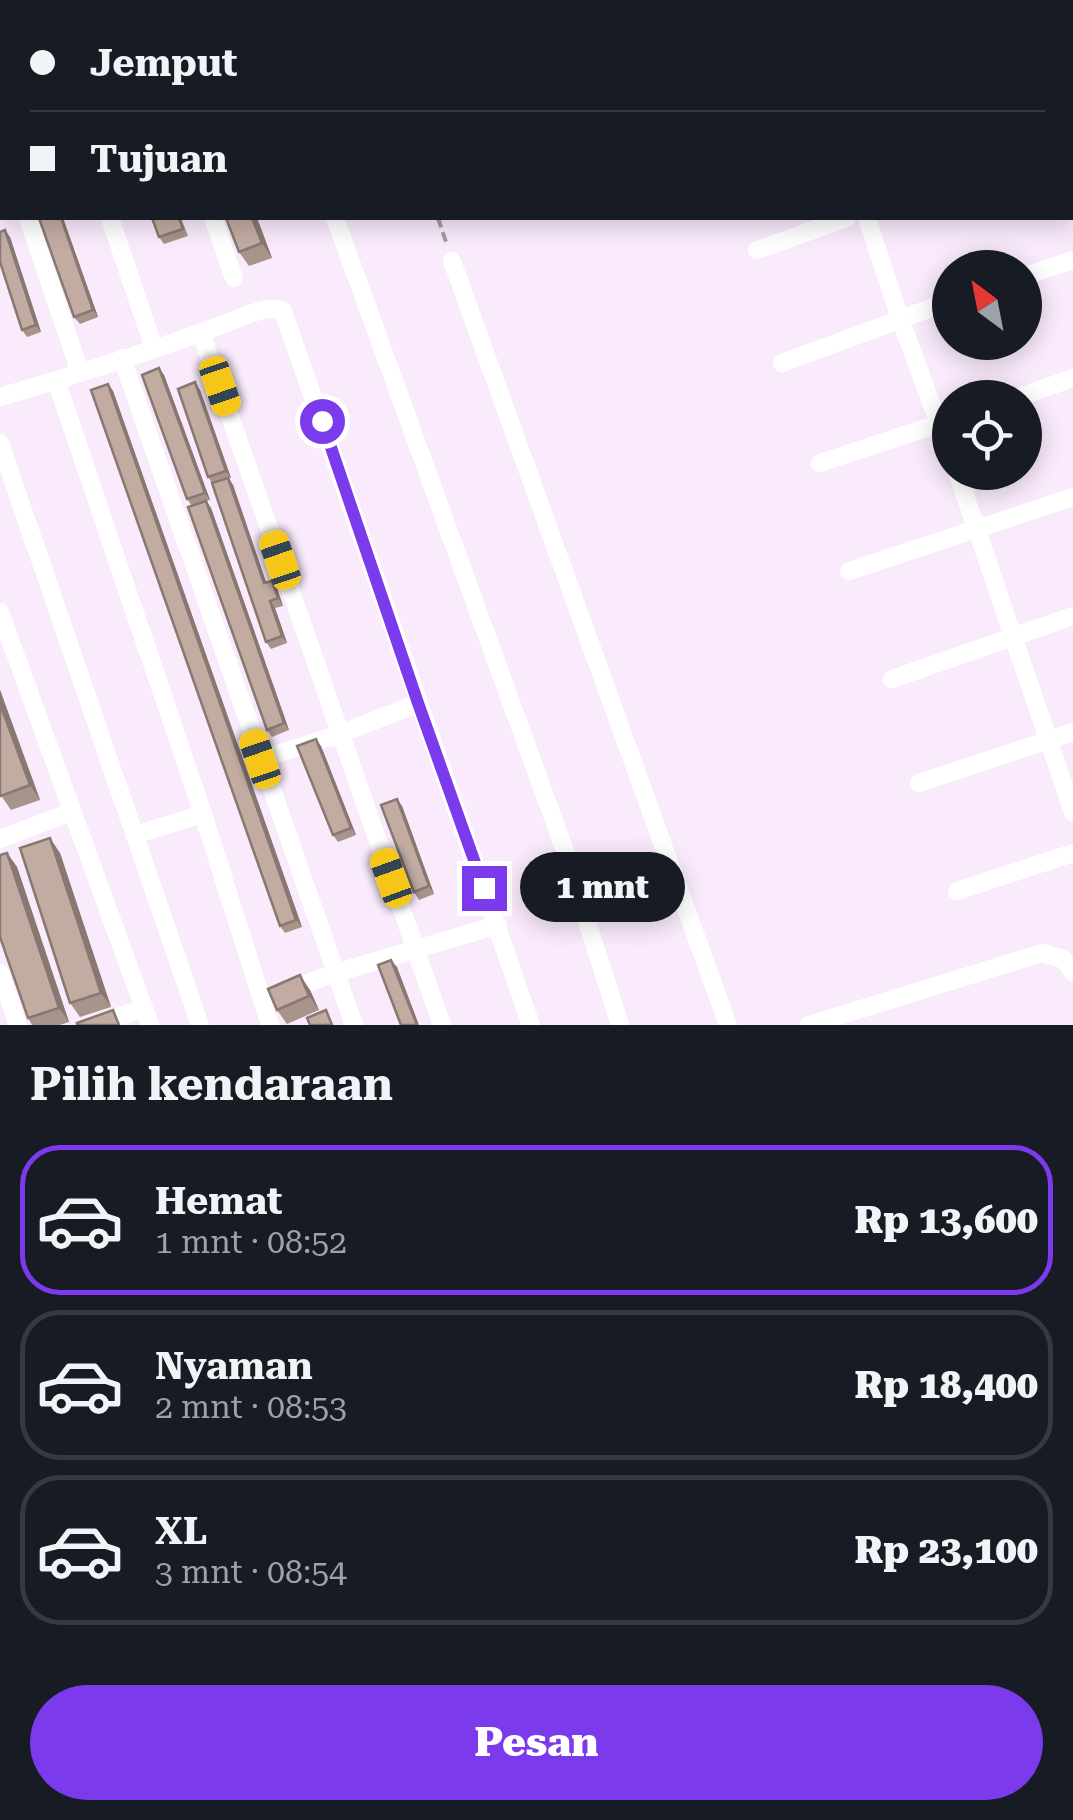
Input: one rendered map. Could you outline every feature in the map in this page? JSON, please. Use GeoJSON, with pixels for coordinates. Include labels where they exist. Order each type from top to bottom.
{"type":"FeatureCollection","features":[{"type":"Feature","properties":{"kind":"street"},"geometry":{"type":"LineString","coordinates":[[29,220],[80,372]]}},
{"type":"Feature","properties":{"kind":"street"},"geometry":{"type":"LineString","coordinates":[[111,220],[154,348]]}},
{"type":"Feature","properties":{"kind":"street"},"geometry":{"type":"LineString","coordinates":[[214,220],[234,278]]}},
{"type":"Feature","properties":{"kind":"street"},"geometry":{"type":"LineString","coordinates":[[336,220],[564,848],[620,1025]]}},
{"type":"Feature","properties":{"kind":"street"},"geometry":{"type":"LineString","coordinates":[[757,250],[841,220]]}},
{"type":"Feature","properties":{"kind":"street"},"geometry":{"type":"LineString","coordinates":[[868,220],[900,318],[932,392]]}},
{"type":"Feature","properties":{"kind":"street"},"geometry":{"type":"LineString","coordinates":[[1042,270],[1073,260]]}},
{"type":"Feature","properties":{"kind":"street"},"geometry":{"type":"LineString","coordinates":[[452,261],[728,1025]]}},
{"type":"Feature","properties":{"kind":"street"},"geometry":{"type":"LineString","coordinates":[[782,363],[932,307]]}},
{"type":"Feature","properties":{"kind":"street"},"geometry":{"type":"LineString","coordinates":[[0,397],[273,308],[281,309],[531,1025]]}},
{"type":"Feature","properties":{"kind":"street"},"geometry":{"type":"LineString","coordinates":[[201,333],[442,1025]]}},
{"type":"Feature","properties":{"kind":"street"},"geometry":{"type":"LineString","coordinates":[[122,358],[354,1025]]}},
{"type":"Feature","properties":{"kind":"street"},"geometry":{"type":"LineString","coordinates":[[1042,389],[1073,378]]}},
{"type":"Feature","properties":{"kind":"street"},"geometry":{"type":"LineString","coordinates":[[56,380],[270,1025]]}},
{"type":"Feature","properties":{"kind":"street"},"geometry":{"type":"LineString","coordinates":[[820,463],[932,426]]}},
{"type":"Feature","properties":{"kind":"street"},"geometry":{"type":"LineString","coordinates":[[0,444],[200,1025]]}},
{"type":"Feature","properties":{"kind":"street"},"geometry":{"type":"LineString","coordinates":[[962,490],[1073,812]]}},
{"type":"Feature","properties":{"kind":"street"},"geometry":{"type":"LineString","coordinates":[[849,572],[1073,497]]}},
{"type":"Feature","properties":{"kind":"street"},"geometry":{"type":"LineString","coordinates":[[0,612],[4,635],[147,1017],[95,1025]]}},
{"type":"Feature","properties":{"kind":"street"},"geometry":{"type":"LineString","coordinates":[[892,680],[1073,616]]}},
{"type":"Feature","properties":{"kind":"street"},"geometry":{"type":"LineString","coordinates":[[260,759],[340,734],[418,703]]}},
{"type":"Feature","properties":{"kind":"street"},"geometry":{"type":"LineString","coordinates":[[919,783],[1073,732]]}},
{"type":"Feature","properties":{"kind":"street"},"geometry":{"type":"LineString","coordinates":[[0,839],[71,812]]}},
{"type":"Feature","properties":{"kind":"street"},"geometry":{"type":"LineString","coordinates":[[134,835],[203,814]]}},
{"type":"Feature","properties":{"kind":"street"},"geometry":{"type":"LineString","coordinates":[[957,891],[1073,853]]}},
{"type":"Feature","properties":{"kind":"street"},"geometry":{"type":"LineString","coordinates":[[262,1000],[336,973],[498,925]]}},
{"type":"Feature","properties":{"kind":"street"},"geometry":{"type":"LineString","coordinates":[[808,1025],[1042,952],[1063,958],[1073,972]]}},
{"type":"Feature","properties":{"kind":"street"},"geometry":{"type":"LineString","coordinates":[[0,973],[18,1025]]}},
{"type":"Feature","properties":{"kind":"path"},"geometry":{"type":"LineString","coordinates":[[439,220],[452,261]]}},
{"type":"Feature","properties":{"kind":"building"},"geometry":{"type":"Polygon","coordinates":[[[40,220],[62,220],[93,310],[74,317],[40,220]]]}},
{"type":"Feature","properties":{"kind":"building"},"geometry":{"type":"Polygon","coordinates":[[[153,220],[180,220],[183,229],[159,237],[153,220]]]}},
{"type":"Feature","properties":{"kind":"building"},"geometry":{"type":"Polygon","coordinates":[[[227,220],[253,220],[262,243],[239,252],[227,220]]]}},
{"type":"Feature","properties":{"kind":"building"},"geometry":{"type":"Polygon","coordinates":[[[5,230],[36,325],[22,330],[0,262],[0,232],[5,230]]]}},
{"type":"Feature","properties":{"kind":"building"},"geometry":{"type":"Polygon","coordinates":[[[159,368],[205,493],[187,499],[142,375],[159,368]]]}},
{"type":"Feature","properties":{"kind":"building"},"geometry":{"type":"Polygon","coordinates":[[[195,382],[226,471],[208,477],[178,389],[195,382]]]}},
{"type":"Feature","properties":{"kind":"building"},"geometry":{"type":"Polygon","coordinates":[[[108,384],[296,920],[280,926],[91,390],[108,384]]]}},
{"type":"Feature","properties":{"kind":"building"},"geometry":{"type":"Polygon","coordinates":[[[228,478],[264,583],[272,581],[278,598],[270,601],[282,636],[266,642],[212,483],[228,478]]]}},
{"type":"Feature","properties":{"kind":"building"},"geometry":{"type":"Polygon","coordinates":[[[206,501],[284,723],[267,730],[188,507],[206,501]]]}},
{"type":"Feature","properties":{"kind":"building"},"geometry":{"type":"Polygon","coordinates":[[[0,704],[30,785],[1,796],[0,794],[0,704]]]}},
{"type":"Feature","properties":{"kind":"building"},"geometry":{"type":"Polygon","coordinates":[[[316,739],[351,828],[333,835],[297,746],[316,739]]]}},
{"type":"Feature","properties":{"kind":"building"},"geometry":{"type":"Polygon","coordinates":[[[397,799],[429,886],[414,892],[381,805],[397,799]]]}},
{"type":"Feature","properties":{"kind":"building"},"geometry":{"type":"Polygon","coordinates":[[[50,838],[101,993],[70,1003],[20,848],[50,838]]]}},
{"type":"Feature","properties":{"kind":"building"},"geometry":{"type":"Polygon","coordinates":[[[7,853],[59,1008],[28,1018],[0,937],[0,855],[7,853]]]}},
{"type":"Feature","properties":{"kind":"building"},"geometry":{"type":"Polygon","coordinates":[[[391,960],[417,1025],[401,1025],[378,965],[391,960]]]}},
{"type":"Feature","properties":{"kind":"building"},"geometry":{"type":"Polygon","coordinates":[[[300,975],[309,996],[277,1010],[268,989],[300,975]]]}},
{"type":"Feature","properties":{"kind":"building"},"geometry":{"type":"Polygon","coordinates":[[[113,1010],[119,1025],[77,1025],[77,1023],[113,1010]]]}},
{"type":"Feature","properties":{"kind":"building"},"geometry":{"type":"Polygon","coordinates":[[[326,1010],[332,1025],[310,1025],[307,1018],[326,1010]]]}},
{"type":"Feature","properties":{"kind":"route"},"geometry":{"type":"LineString","coordinates":[[322,421],[484,888]]}}]}
